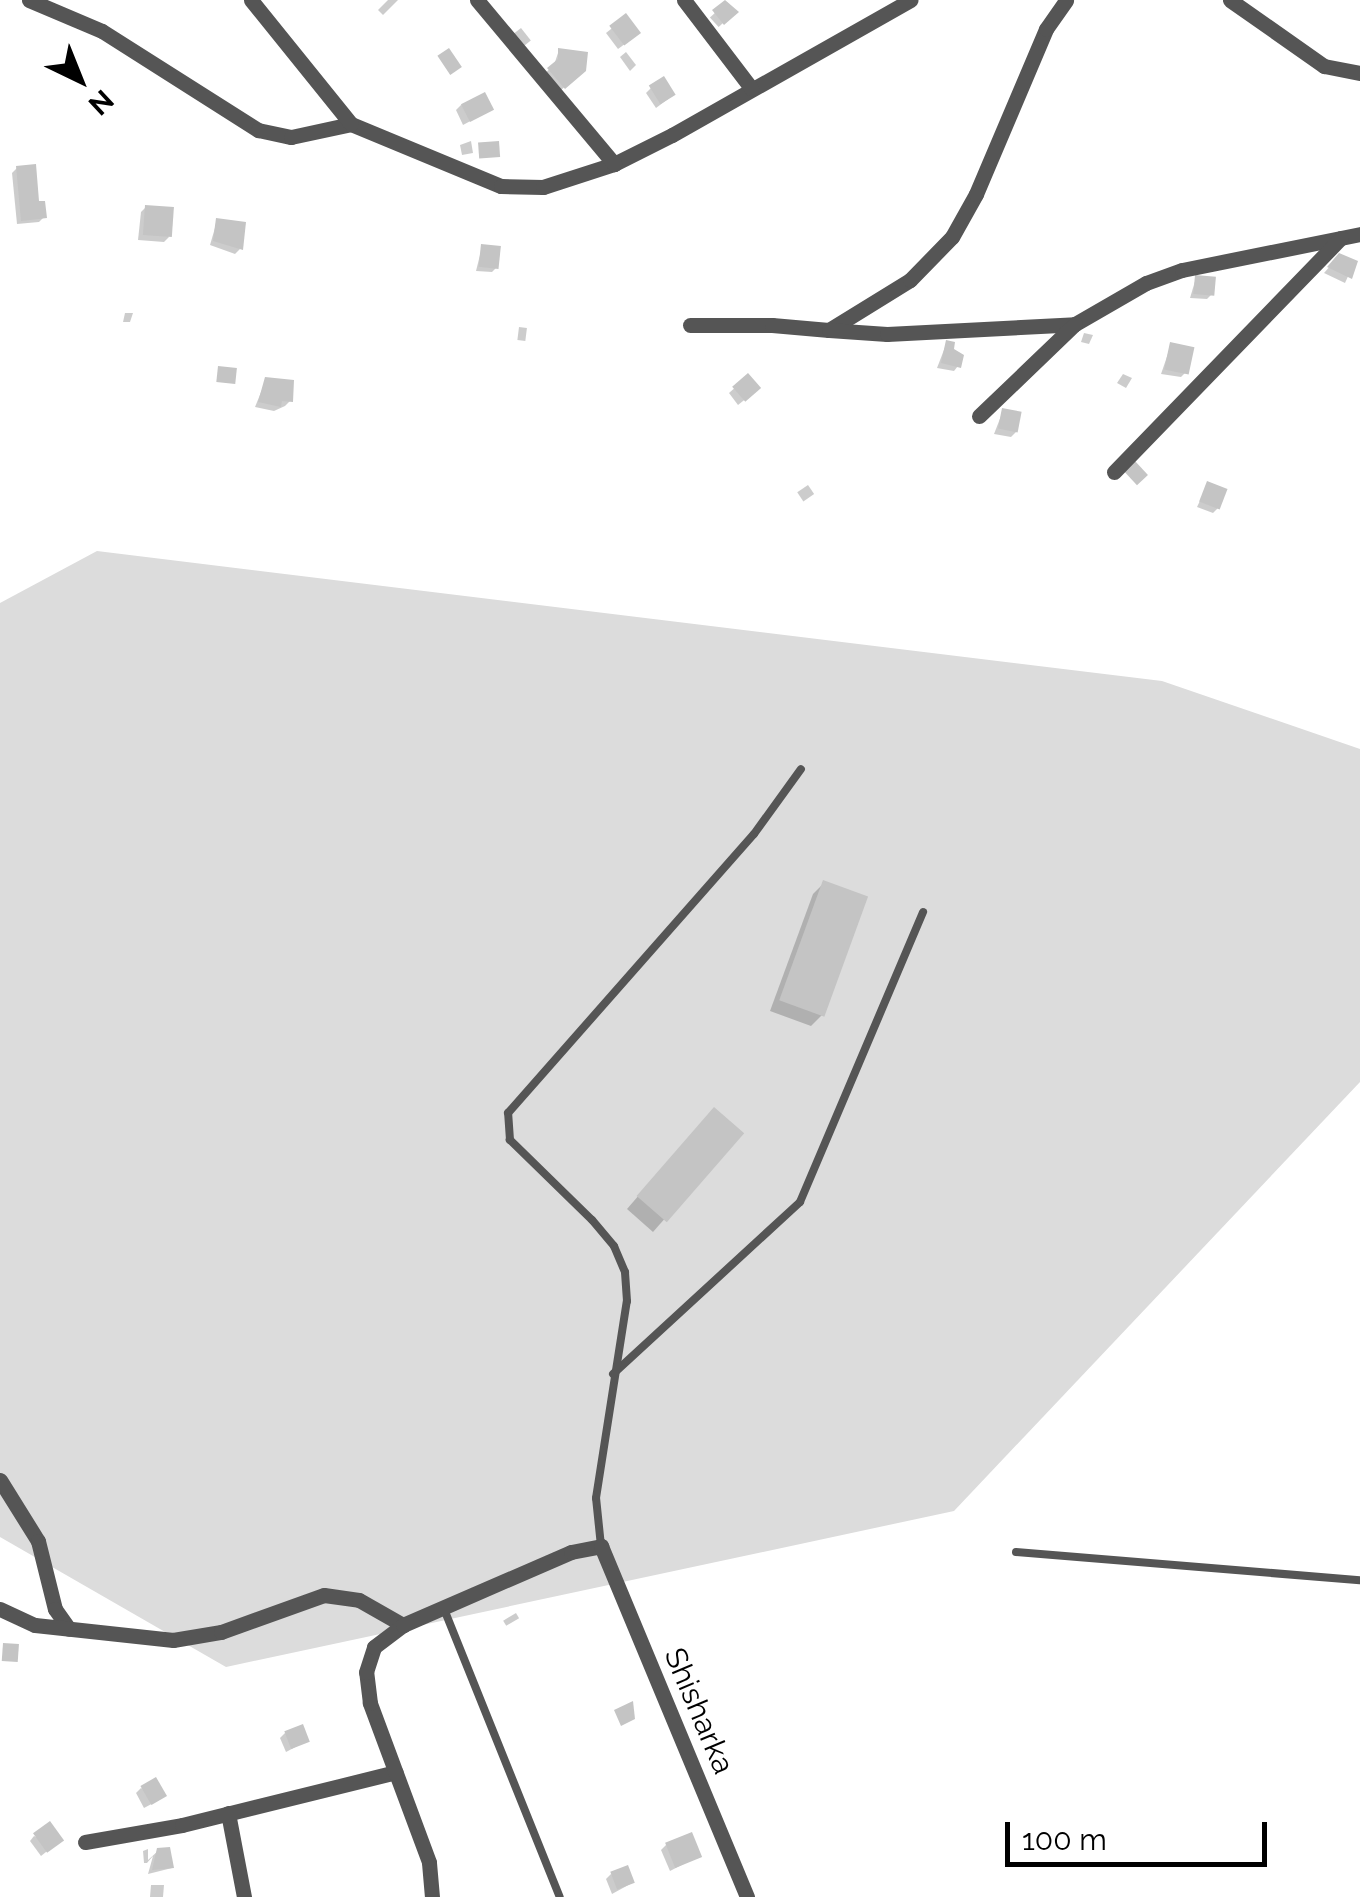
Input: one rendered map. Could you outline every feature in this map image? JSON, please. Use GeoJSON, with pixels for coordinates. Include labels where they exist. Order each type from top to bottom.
{"type":"FeatureCollection","features":[{"type":"Feature","properties":{"kind":"street"},"geometry":{"type":"LineString","coordinates":[[29,0],[102,31],[258,130],[291,137],[351,124]]}},
{"type":"Feature","properties":{"kind":"street"},"geometry":{"type":"LineString","coordinates":[[251,0],[351,124],[406,150],[501,186],[543,187],[614,164],[906,1]]}},
{"type":"Feature","properties":{"kind":"street"},"geometry":{"type":"LineString","coordinates":[[477,0],[614,164]]}},
{"type":"Feature","properties":{"kind":"street"},"geometry":{"type":"LineString","coordinates":[[684,0],[751,88]]}},
{"type":"Feature","properties":{"kind":"street"},"geometry":{"type":"LineString","coordinates":[[829,330],[910,280],[952,237],[976,194],[1046,29],[1066,0]]}},
{"type":"Feature","properties":{"kind":"street"},"geometry":{"type":"LineString","coordinates":[[1230,0],[1324,66],[1360,73]]}},
{"type":"Feature","properties":{"kind":"street"},"geometry":{"type":"LineString","coordinates":[[979,416],[1075,324],[1146,283],[1182,270],[1360,234]]}},
{"type":"Feature","properties":{"kind":"street"},"geometry":{"type":"LineString","coordinates":[[1114,472],[1342,238]]}},
{"type":"Feature","properties":{"kind":"street"},"geometry":{"type":"LineString","coordinates":[[690,325],[772,325],[887,334],[1075,324]]}},
{"type":"Feature","properties":{"kind":"street"},"geometry":{"type":"LineString","coordinates":[[0,1480],[38,1542],[54,1609],[69,1629]]}},
{"type":"Feature","properties":{"kind":"street"},"geometry":{"type":"LineString","coordinates":[[432,1897],[429,1862],[370,1703],[366,1672],[374,1647],[403,1625],[570,1552],[601,1546]]}},
{"type":"Feature","properties":{"kind":"street","name":"Shisharka"},"geometry":{"type":"LineString","coordinates":[[601,1546],[747,1897]]}},
{"type":"Feature","properties":{"kind":"street"},"geometry":{"type":"LineString","coordinates":[[0,1609],[35,1625],[173,1640],[220,1632],[324,1595],[360,1600],[403,1625]]}},
{"type":"Feature","properties":{"kind":"street"},"geometry":{"type":"LineString","coordinates":[[85,1842],[228,1813],[396,1772]]}},
{"type":"Feature","properties":{"kind":"street"},"geometry":{"type":"LineString","coordinates":[[228,1813],[244,1897]]}},
{"type":"Feature","properties":{"kind":"lane"},"geometry":{"type":"LineString","coordinates":[[601,1546],[596,1498],[627,1302],[624,1272],[614,1246],[592,1220],[510,1140],[508,1113],[754,834],[800,769]]}},
{"type":"Feature","properties":{"kind":"lane"},"geometry":{"type":"LineString","coordinates":[[613,1374],[800,1202],[923,912]]}},
{"type":"Feature","properties":{"kind":"lane"},"geometry":{"type":"LineString","coordinates":[[1016,1552],[1360,1580]]}},
{"type":"Feature","properties":{"kind":"lane"},"geometry":{"type":"LineString","coordinates":[[444,1608],[560,1897]]}},
{"type":"Feature","properties":{"kind":"shaded area"},"geometry":{"type":"Polygon","coordinates":[[[97,551],[1162,681],[1360,749],[1360,1082],[954,1511],[226,1667],[0,1537],[0,603],[97,551]]]}},
{"type":"Feature","properties":{"kind":"building"},"geometry":{"type":"Polygon","coordinates":[[[725,0],[739,12],[724,25],[712,10],[725,0]]]}},
{"type":"Feature","properties":{"kind":"building"},"geometry":{"type":"Polygon","coordinates":[[[626,13],[641,33],[624,46],[609,26],[626,13]]]}},
{"type":"Feature","properties":{"kind":"building"},"geometry":{"type":"Polygon","coordinates":[[[449,48],[462,67],[450,75],[437,56],[449,48]]]}},
{"type":"Feature","properties":{"kind":"building"},"geometry":{"type":"Polygon","coordinates":[[[558,48],[588,52],[586,71],[565,89],[547,68],[558,59],[558,48]]]}},
{"type":"Feature","properties":{"kind":"building"},"geometry":{"type":"Polygon","coordinates":[[[664,76],[676,95],[660,104],[649,86],[664,76]]]}},
{"type":"Feature","properties":{"kind":"building"},"geometry":{"type":"Polygon","coordinates":[[[485,92],[494,110],[470,122],[461,104],[485,92]]]}},
{"type":"Feature","properties":{"kind":"building"},"geometry":{"type":"Polygon","coordinates":[[[499,141],[500,157],[479,158],[478,142],[499,141]]]}},
{"type":"Feature","properties":{"kind":"building"},"geometry":{"type":"Polygon","coordinates":[[[36,164],[39,201],[45,201],[47,218],[21,221],[16,166],[36,164]]]}},
{"type":"Feature","properties":{"kind":"building"},"geometry":{"type":"Polygon","coordinates":[[[145,205],[174,207],[172,237],[143,235],[145,205]]]}},
{"type":"Feature","properties":{"kind":"building"},"geometry":{"type":"Polygon","coordinates":[[[216,218],[246,222],[243,250],[213,241],[216,218]]]}},
{"type":"Feature","properties":{"kind":"building"},"geometry":{"type":"Polygon","coordinates":[[[481,244],[501,246],[498,269],[479,267],[481,244]]]}},
{"type":"Feature","properties":{"kind":"building"},"geometry":{"type":"Polygon","coordinates":[[[1339,253],[1358,261],[1352,279],[1327,267],[1339,253]]]}},
{"type":"Feature","properties":{"kind":"building"},"geometry":{"type":"Polygon","coordinates":[[[1195,275],[1216,277],[1214,296],[1193,294],[1195,275]]]}},
{"type":"Feature","properties":{"kind":"building"},"geometry":{"type":"Polygon","coordinates":[[[946,340],[955,342],[954,349],[964,355],[961,368],[941,363],[946,340]]]}},
{"type":"Feature","properties":{"kind":"building"},"geometry":{"type":"Polygon","coordinates":[[[1170,342],[1194,347],[1189,375],[1164,369],[1170,342]]]}},
{"type":"Feature","properties":{"kind":"building"},"geometry":{"type":"Polygon","coordinates":[[[218,366],[237,368],[235,384],[216,382],[218,366]]]}},
{"type":"Feature","properties":{"kind":"building"},"geometry":{"type":"Polygon","coordinates":[[[748,373],[761,388],[745,402],[732,387],[748,373]]]}},
{"type":"Feature","properties":{"kind":"building"},"geometry":{"type":"Polygon","coordinates":[[[265,377],[294,380],[293,402],[282,401],[281,407],[258,402],[265,377]]]}},
{"type":"Feature","properties":{"kind":"building"},"geometry":{"type":"Polygon","coordinates":[[[1002,408],[1022,412],[1018,432],[998,429],[1002,408]]]}},
{"type":"Feature","properties":{"kind":"building"},"geometry":{"type":"Polygon","coordinates":[[[1135,461],[1148,475],[1137,485],[1124,471],[1135,461]]]}},
{"type":"Feature","properties":{"kind":"building"},"geometry":{"type":"Polygon","coordinates":[[[1207,481],[1228,489],[1220,509],[1199,502],[1207,481]]]}},
{"type":"Feature","properties":{"kind":"building"},"geometry":{"type":"Polygon","coordinates":[[[823,880],[868,896],[824,1017],[779,1000],[823,880]]]}},
{"type":"Feature","properties":{"kind":"building"},"geometry":{"type":"Polygon","coordinates":[[[714,1107],[744,1133],[667,1222],[637,1196],[714,1107]]]}},
{"type":"Feature","properties":{"kind":"building"},"geometry":{"type":"Polygon","coordinates":[[[3,1643],[19,1644],[18,1662],[2,1661],[3,1643]]]}},
{"type":"Feature","properties":{"kind":"building"},"geometry":{"type":"Polygon","coordinates":[[[633,1701],[635,1719],[621,1726],[614,1710],[633,1701]]]}},
{"type":"Feature","properties":{"kind":"building"},"geometry":{"type":"Polygon","coordinates":[[[303,1724],[310,1742],[291,1749],[284,1731],[303,1724]]]}},
{"type":"Feature","properties":{"kind":"building"},"geometry":{"type":"Polygon","coordinates":[[[156,1777],[167,1796],[151,1805],[140,1786],[156,1777]]]}},
{"type":"Feature","properties":{"kind":"building"},"geometry":{"type":"Polygon","coordinates":[[[50,1821],[64,1840],[47,1853],[33,1833],[50,1821]]]}},
{"type":"Feature","properties":{"kind":"building"},"geometry":{"type":"Polygon","coordinates":[[[692,1832],[702,1857],[675,1868],[665,1843],[692,1832]]]}},
{"type":"Feature","properties":{"kind":"building"},"geometry":{"type":"Polygon","coordinates":[[[170,1847],[174,1868],[152,1870],[157,1848],[170,1847]]]}},
{"type":"Feature","properties":{"kind":"building"},"geometry":{"type":"Polygon","coordinates":[[[628,1865],[635,1883],[617,1890],[610,1872],[628,1865]]]}}]}
